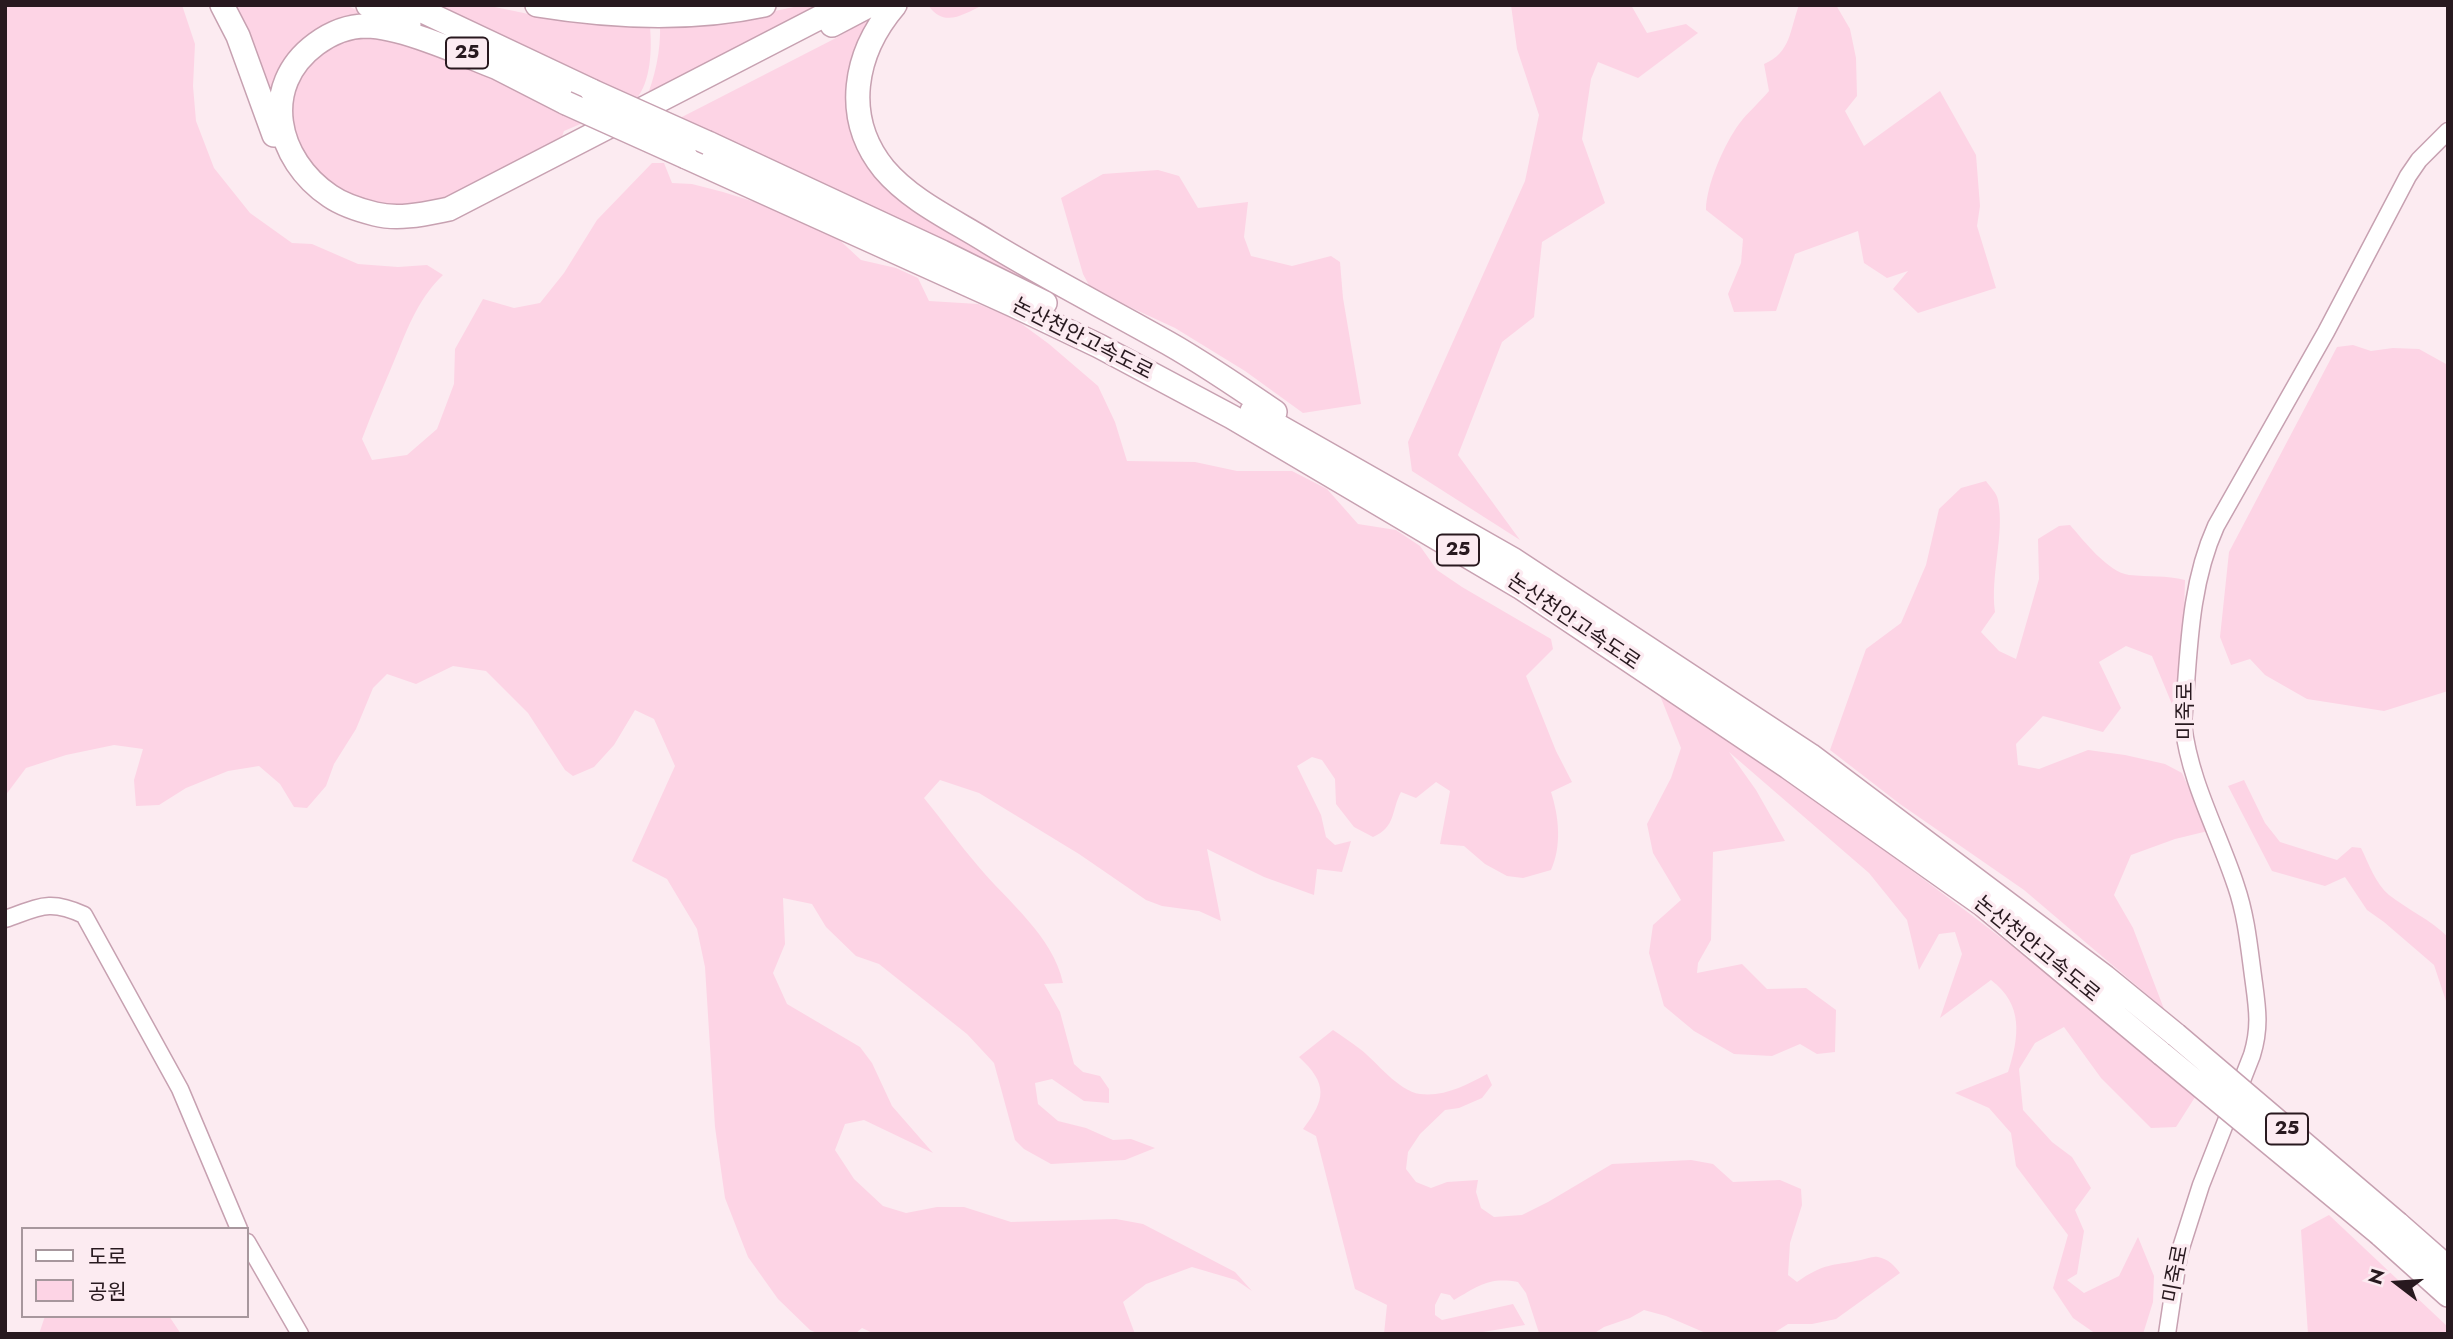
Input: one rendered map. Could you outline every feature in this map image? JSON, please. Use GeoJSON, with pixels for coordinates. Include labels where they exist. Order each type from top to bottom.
{"type":"FeatureCollection","features":[{"type":"Feature","properties":{"kind":"highway"},"geometry":{"type":"LineString","coordinates":[[222,5],[238,36],[281,153],[303,186],[323,203],[347,216],[372,225],[400,228],[439,222],[481,206],[870,5]]}},
{"type":"Feature","properties":{"kind":"highway","name":"논산천안고속도로"},"geometry":{"type":"LineString","coordinates":[[368,5],[566,103],[1099,346],[1232,417],[1520,587],[1788,767],[1983,905],[2169,1044],[2389,1229],[2448,1268]]}},
{"type":"Feature","properties":{"kind":"highway","name":"논산천안고속도로"},"geometry":{"type":"LineString","coordinates":[[410,5],[942,252],[1100,330],[1234,401],[1514,560],[1810,755],[2105,977],[2169,1044]]}},
{"type":"Feature","properties":{"kind":"highway"},"geometry":{"type":"LineString","coordinates":[[537,5],[661,15],[720,12],[764,5]]}},
{"type":"Feature","properties":{"kind":"highway"},"geometry":{"type":"LineString","coordinates":[[498,68],[380,27],[340,31],[313,46],[292,68],[281,97],[284,135],[289,148],[308,176],[330,196],[346,205],[394,217],[449,209],[844,5]]}},
{"type":"Feature","properties":{"kind":"highway"},"geometry":{"type":"LineString","coordinates":[[895,5],[873,35],[866,51],[857,93],[861,121],[870,147],[900,185],[918,199],[1008,254],[1216,372],[1382,484]]}},
{"type":"Feature","properties":{"kind":"highway","name":"논산천안고속도로"},"geometry":{"type":"LineString","coordinates":[[2389,1229],[2448,1295]]}},
{"type":"Feature","properties":{"kind":"street","name":"미죽로"},"geometry":{"type":"LineString","coordinates":[[2167,1334],[2179,1254],[2201,1185],[2258,1035],[2259,1015],[2238,890],[2194,781],[2185,742],[2183,724],[2196,585],[2216,526],[2326,332],[2409,176],[2419,160],[2448,131]]}},
{"type":"Feature","properties":{"kind":"street"},"geometry":{"type":"LineString","coordinates":[[5,919],[44,905],[64,905],[84,915],[180,1089],[238,1227]]}},
{"type":"Feature","properties":{"kind":"street"},"geometry":{"type":"LineString","coordinates":[[248,1244],[300,1334]]}},
{"type":"Feature","properties":{"kind":"green space"},"geometry":{"type":"Polygon","coordinates":[[[5,5],[182,5],[195,44],[193,86],[196,121],[214,168],[250,213],[292,243],[312,244],[358,264],[398,267],[427,265],[443,275],[428,292],[412,319],[366,428],[362,439],[372,460],[407,455],[437,429],[454,384],[455,349],[483,299],[514,308],[540,303],[564,273],[597,220],[652,163],[664,163],[672,183],[692,184],[771,207],[833,234],[861,260],[896,268],[918,278],[929,301],[978,304],[1015,319],[1098,386],[1115,422],[1127,461],[1195,462],[1237,471],[1292,471],[1327,489],[1358,524],[1396,530],[1420,546],[1437,570],[1551,639],[1553,649],[1526,676],[1556,751],[1572,782],[1551,792],[1558,831],[1557,851],[1551,870],[1523,878],[1507,876],[1485,864],[1464,846],[1440,844],[1450,791],[1436,782],[1416,798],[1401,792],[1386,828],[1373,837],[1354,827],[1336,804],[1335,779],[1322,760],[1312,757],[1297,766],[1321,815],[1326,837],[1335,845],[1351,841],[1342,872],[1317,869],[1314,895],[1264,877],[1207,849],[1221,921],[1199,911],[1162,906],[1146,900],[1079,854],[979,793],[940,780],[924,798],[978,866],[1028,920],[1050,950],[1063,983],[1044,984],[1060,1012],[1074,1064],[1083,1072],[1100,1076],[1109,1089],[1109,1103],[1084,1101],[1052,1079],[1035,1083],[1038,1104],[1058,1121],[1086,1128],[1113,1140],[1131,1139],[1155,1148],[1125,1160],[1051,1164],[1024,1149],[1015,1140],[994,1063],[967,1034],[879,964],[856,956],[826,927],[812,904],[783,898],[785,944],[773,973],[787,1004],[860,1047],[872,1063],[892,1106],[933,1153],[864,1120],[845,1124],[835,1150],[854,1179],[883,1206],[906,1213],[937,1207],[964,1207],[1011,1222],[1116,1219],[1143,1224],[1235,1272],[1252,1291],[1236,1280],[1192,1267],[1146,1284],[1123,1302],[1135,1334],[875,1334],[862,1328],[855,1334],[819,1334],[810,1330],[778,1299],[748,1257],[725,1198],[715,1127],[705,967],[697,929],[667,879],[632,861],[675,766],[654,719],[635,710],[614,745],[594,767],[573,776],[565,770],[528,713],[486,671],[453,666],[416,684],[387,674],[373,688],[356,729],[334,764],[326,786],[307,808],[294,807],[280,784],[259,766],[228,771],[186,788],[159,805],[136,806],[134,780],[143,749],[114,745],[66,755],[26,768],[5,796],[5,5]]]}},
{"type":"Feature","properties":{"kind":"green space"},"geometry":{"type":"Polygon","coordinates":[[[229,5],[346,5],[375,19],[344,21],[273,105],[229,5]]]}},
{"type":"Feature","properties":{"kind":"green space"},"geometry":{"type":"Polygon","coordinates":[[[433,5],[485,5],[548,18],[650,27],[650,55],[645,84],[636,99],[433,5]]]}},
{"type":"Feature","properties":{"kind":"green space"},"geometry":{"type":"Polygon","coordinates":[[[803,5],[840,5],[645,102],[657,64],[660,24],[733,20],[803,5]]]}},
{"type":"Feature","properties":{"kind":"green space"},"geometry":{"type":"Polygon","coordinates":[[[928,5],[983,5],[947,18],[934,12],[928,5]]]}},
{"type":"Feature","properties":{"kind":"green space"},"geometry":{"type":"Polygon","coordinates":[[[1511,5],[1631,5],[1647,33],[1686,24],[1698,33],[1638,78],[1598,62],[1591,79],[1582,139],[1605,203],[1542,242],[1534,317],[1502,342],[1458,455],[1520,540],[1412,471],[1408,442],[1525,181],[1539,115],[1517,49],[1511,5]]]}},
{"type":"Feature","properties":{"kind":"green space"},"geometry":{"type":"Polygon","coordinates":[[[1799,5],[1836,5],[1850,29],[1856,58],[1857,96],[1845,111],[1864,146],[1940,91],[1976,155],[1980,206],[1977,226],[1996,288],[1918,313],[1893,289],[1908,271],[1887,278],[1864,263],[1858,231],[1795,254],[1776,311],[1734,312],[1728,294],[1741,263],[1743,239],[1706,210],[1709,189],[1722,153],[1734,132],[1769,91],[1764,64],[1780,54],[1785,47],[1799,5]]]}},
{"type":"Feature","properties":{"kind":"green space"},"geometry":{"type":"Polygon","coordinates":[[[887,8],[857,57],[875,167],[1138,335],[680,118],[836,38],[887,8]]]}},
{"type":"Feature","properties":{"kind":"green space"},"geometry":{"type":"Polygon","coordinates":[[[355,34],[414,43],[585,122],[564,131],[556,154],[469,195],[401,212],[333,191],[305,157],[294,136],[292,103],[295,86],[315,55],[355,34]]]}},
{"type":"Feature","properties":{"kind":"green space"},"geometry":{"type":"Polygon","coordinates":[[[1158,170],[1179,176],[1198,208],[1248,202],[1244,237],[1251,256],[1292,266],[1331,256],[1340,262],[1343,298],[1361,404],[1303,413],[1245,371],[1175,328],[1091,289],[1083,274],[1061,198],[1103,174],[1158,170]]]}},
{"type":"Feature","properties":{"kind":"green space"},"geometry":{"type":"Polygon","coordinates":[[[2353,345],[2371,351],[2419,349],[2446,364],[2448,369],[2448,691],[2384,711],[2307,699],[2265,675],[2250,659],[2231,665],[2220,637],[2229,552],[2337,347],[2353,345]]]}},
{"type":"Feature","properties":{"kind":"green space"},"geometry":{"type":"Polygon","coordinates":[[[1986,481],[1997,497],[2000,527],[1994,584],[1995,612],[1981,632],[1999,651],[2016,659],[2039,579],[2038,539],[2059,526],[2070,525],[2097,555],[2121,573],[2185,580],[2184,615],[2188,667],[2179,721],[2152,656],[2126,646],[2099,662],[2121,708],[2103,732],[2043,716],[2016,744],[2018,765],[2039,769],[2088,750],[2165,764],[2182,773],[2208,831],[2175,839],[2131,855],[2114,895],[2133,928],[2164,1009],[2024,890],[1900,804],[1830,750],[1866,649],[1901,623],[1926,565],[1939,509],[1961,488],[1986,481]]]}},
{"type":"Feature","properties":{"kind":"green space"},"geometry":{"type":"Polygon","coordinates":[[[1659,693],[1933,886],[2067,988],[2197,1094],[2176,1127],[2151,1128],[2101,1078],[2064,1027],[2035,1043],[2019,1069],[2023,1110],[2052,1142],[2072,1157],[2091,1188],[2075,1210],[2084,1231],[2077,1274],[2067,1280],[2084,1293],[2119,1276],[2138,1237],[2154,1276],[2153,1302],[2143,1334],[2096,1334],[2073,1318],[2053,1288],[2068,1235],[2016,1166],[2011,1133],[1989,1108],[1955,1093],[2008,1072],[2015,1046],[2016,1022],[2014,1011],[2002,990],[1991,980],[1940,1018],[1962,954],[1955,932],[1939,934],[1919,970],[1907,920],[1869,873],[1729,752],[1756,790],[1785,841],[1713,852],[1711,940],[1698,963],[1697,973],[1742,964],[1767,989],[1806,988],[1836,1010],[1835,1052],[1817,1054],[1800,1044],[1772,1056],[1734,1054],[1694,1031],[1664,1006],[1649,953],[1653,925],[1681,900],[1653,853],[1647,824],[1671,778],[1681,748],[1659,693]]]}},
{"type":"Feature","properties":{"kind":"green space"},"geometry":{"type":"Polygon","coordinates":[[[2244,780],[2265,823],[2280,842],[2337,860],[2352,847],[2361,848],[2384,890],[2448,937],[2448,1007],[2434,965],[2367,910],[2345,877],[2325,886],[2272,871],[2228,786],[2244,780]]]}},
{"type":"Feature","properties":{"kind":"green space"},"geometry":{"type":"Polygon","coordinates":[[[1333,1030],[1412,1092],[1446,1092],[1487,1074],[1492,1085],[1482,1098],[1459,1108],[1445,1110],[1420,1134],[1408,1152],[1406,1169],[1416,1182],[1431,1188],[1447,1182],[1478,1180],[1476,1192],[1481,1208],[1494,1217],[1522,1215],[1612,1164],[1691,1160],[1713,1164],[1733,1182],[1780,1180],[1801,1189],[1802,1205],[1790,1243],[1788,1275],[1797,1282],[1821,1268],[1874,1257],[1888,1261],[1900,1273],[1836,1319],[1812,1324],[1788,1324],[1772,1334],[1708,1334],[1666,1316],[1644,1310],[1593,1334],[1539,1333],[1526,1293],[1518,1282],[1499,1281],[1484,1284],[1454,1300],[1450,1295],[1441,1293],[1435,1305],[1435,1315],[1442,1320],[1513,1304],[1525,1325],[1471,1334],[1384,1334],[1387,1305],[1355,1289],[1316,1136],[1303,1129],[1316,1109],[1320,1092],[1315,1075],[1299,1057],[1333,1030]]]}},
{"type":"Feature","properties":{"kind":"green space"},"geometry":{"type":"Polygon","coordinates":[[[2329,1215],[2448,1327],[2448,1334],[2308,1334],[2301,1230],[2329,1215]]]}},
{"type":"Feature","properties":{"kind":"green space"},"geometry":{"type":"Polygon","coordinates":[[[44,1318],[170,1318],[181,1334],[39,1334],[44,1318]]]}}]}
